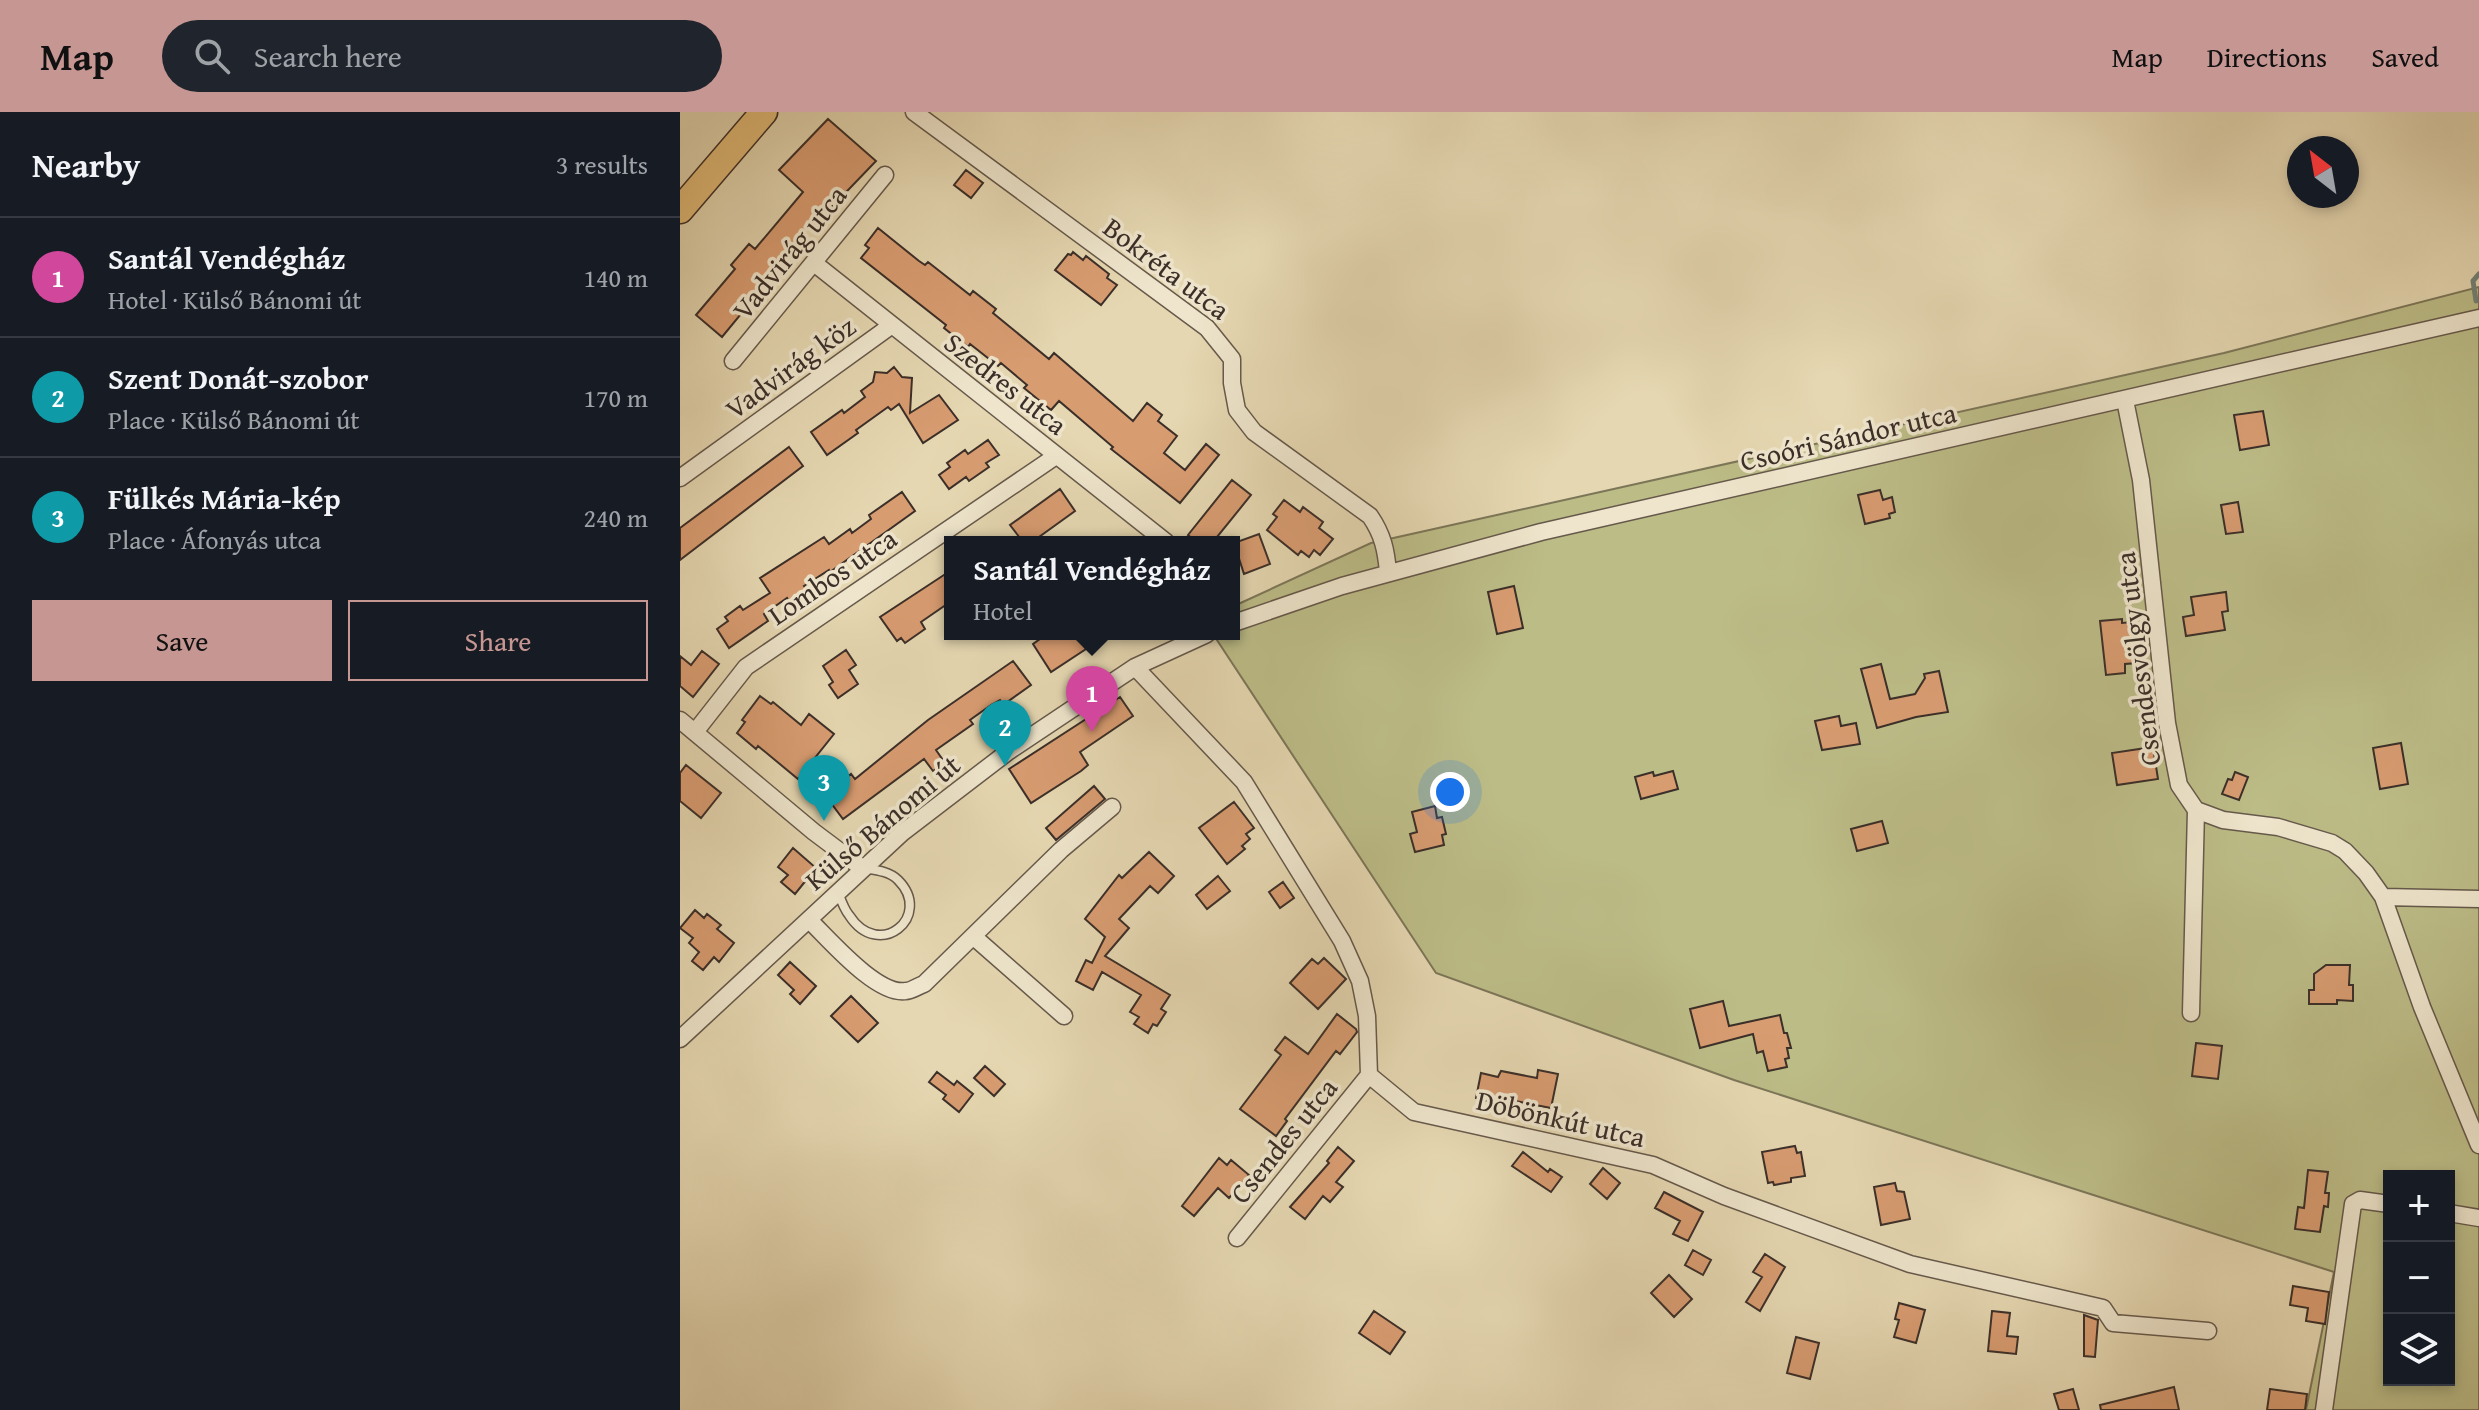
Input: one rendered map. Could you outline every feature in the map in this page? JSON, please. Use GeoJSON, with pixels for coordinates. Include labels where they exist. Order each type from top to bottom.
{"type":"FeatureCollection","features":[{"type":"Feature","properties":{"kind":"main road"},"geometry":{"type":"LineString","coordinates":[[680,210],[764,112]]}},
{"type":"Feature","properties":{"kind":"street","name":"Bokréta utca"},"geometry":{"type":"LineString","coordinates":[[914,112],[1207,328],[1232,359],[1233,396],[1244,422],[1370,516],[1380,530],[1386,547],[1388,572]]}},
{"type":"Feature","properties":{"kind":"street","name":"Vadvirág utca"},"geometry":{"type":"LineString","coordinates":[[733,361],[885,175]]}},
{"type":"Feature","properties":{"kind":"street","name":"Szedres utca"},"geometry":{"type":"LineString","coordinates":[[814,263],[1158,536]]}},
{"type":"Feature","properties":{"kind":"street","name":"Csoóri Sándor utca"},"geometry":{"type":"LineString","coordinates":[[1240,621],[1388,572],[1541,532],[2479,318]]}},
{"type":"Feature","properties":{"kind":"street","name":"Vadvirág köz"},"geometry":{"type":"LineString","coordinates":[[680,478],[892,325]]}},
{"type":"Feature","properties":{"kind":"street","name":"Csendesvölgy utca"},"geometry":{"type":"LineString","coordinates":[[2125,400],[2141,480],[2174,767],[2179,785],[2196,810]]}},
{"type":"Feature","properties":{"kind":"street","name":"Lombos utca"},"geometry":{"type":"LineString","coordinates":[[695,732],[746,667],[1056,456]]}},
{"type":"Feature","properties":{"kind":"street"},"geometry":{"type":"LineString","coordinates":[[1194,640],[1135,667],[1244,782],[1342,941],[1363,993],[1369,1075]]}},
{"type":"Feature","properties":{"kind":"street","name":"Külső Bánomi út"},"geometry":{"type":"LineString","coordinates":[[680,1039],[902,833],[1009,751],[1135,667]]}},
{"type":"Feature","properties":{"kind":"street"},"geometry":{"type":"LineString","coordinates":[[680,720],[862,868]]}},
{"type":"Feature","properties":{"kind":"street"},"geometry":{"type":"LineString","coordinates":[[809,920],[873,980],[889,989],[905,992],[924,984],[1042,868],[1112,807]]}},
{"type":"Feature","properties":{"kind":"street"},"geometry":{"type":"LineString","coordinates":[[2191,1013],[2196,810],[2223,820],[2278,827],[2332,843],[2345,851],[2366,873],[2383,897],[2422,1007],[2479,1145]]}},
{"type":"Feature","properties":{"kind":"street"},"geometry":{"type":"LineString","coordinates":[[2383,897],[2479,899]]}},
{"type":"Feature","properties":{"kind":"street"},"geometry":{"type":"LineString","coordinates":[[974,937],[1064,1016]]}},
{"type":"Feature","properties":{"kind":"street","name":"Csendes utca"},"geometry":{"type":"LineString","coordinates":[[1237,1238],[1369,1075]]}},
{"type":"Feature","properties":{"kind":"street","name":"Döbönkút utca"},"geometry":{"type":"LineString","coordinates":[[1369,1075],[1414,1112],[1653,1165],[1724,1196],[1910,1264],[2103,1308],[2113,1323],[2208,1331]]}},
{"type":"Feature","properties":{"kind":"street"},"geometry":{"type":"LineString","coordinates":[[2324,1410],[2353,1204],[2360,1200],[2383,1203]]}},
{"type":"Feature","properties":{"kind":"street"},"geometry":{"type":"LineString","coordinates":[[2455,1214],[2479,1218]]}},
{"type":"Feature","properties":{"kind":"lane"},"geometry":{"type":"LineString","coordinates":[[837,892],[849,916],[862,929],[886,936],[898,930],[908,918],[911,904],[906,891],[898,880],[886,873],[862,868]]}},
{"type":"Feature","properties":{"kind":"green space"},"geometry":{"type":"Polygon","coordinates":[[[2479,287],[2479,1410],[2306,1410],[2334,1272],[1734,1080],[1436,973],[1217,640],[1240,640],[1240,603],[1371,543],[2224,353],[2479,287]]]}},
{"type":"Feature","properties":{"kind":"building"},"geometry":{"type":"Polygon","coordinates":[[[828,119],[876,161],[827,212],[822,209],[774,265],[778,269],[722,337],[696,315],[735,269],[731,265],[749,244],[755,249],[803,192],[779,170],[828,119]]]}},
{"type":"Feature","properties":{"kind":"building"},"geometry":{"type":"Polygon","coordinates":[[[966,170],[983,183],[971,198],[954,185],[966,170]]]}},
{"type":"Feature","properties":{"kind":"building"},"geometry":{"type":"Polygon","coordinates":[[[878,228],[919,261],[925,265],[928,262],[970,295],[973,291],[996,309],[993,313],[1049,359],[1054,353],[1133,421],[1147,403],[1162,415],[1158,421],[1177,436],[1164,453],[1185,470],[1206,444],[1219,455],[1180,503],[1111,449],[1113,447],[1059,401],[1051,410],[1024,388],[1027,385],[1001,363],[998,366],[970,344],[968,347],[944,328],[946,325],[861,258],[869,248],[865,245],[878,228]]]}},
{"type":"Feature","properties":{"kind":"building"},"geometry":{"type":"Polygon","coordinates":[[[1073,252],[1083,260],[1086,256],[1109,274],[1107,278],[1117,285],[1101,305],[1055,270],[1073,252]]]}},
{"type":"Feature","properties":{"kind":"building"},"geometry":{"type":"Polygon","coordinates":[[[894,367],[902,377],[912,378],[910,413],[939,395],[958,420],[923,443],[899,404],[891,410],[888,407],[827,455],[811,432],[865,397],[861,391],[873,382],[875,372],[887,373],[894,367]]]}},
{"type":"Feature","properties":{"kind":"building"},"geometry":{"type":"Polygon","coordinates":[[[2263,411],[2269,445],[2240,450],[2234,415],[2263,411]]]}},
{"type":"Feature","properties":{"kind":"building"},"geometry":{"type":"Polygon","coordinates":[[[988,440],[999,455],[986,463],[989,467],[969,481],[966,477],[949,489],[939,475],[950,467],[947,463],[965,450],[968,454],[988,440]]]}},
{"type":"Feature","properties":{"kind":"building"},"geometry":{"type":"Polygon","coordinates":[[[789,447],[803,466],[680,560],[680,528],[789,447]]]}},
{"type":"Feature","properties":{"kind":"building"},"geometry":{"type":"Polygon","coordinates":[[[1232,480],[1251,495],[1218,536],[1188,535],[1232,480]]]}},
{"type":"Feature","properties":{"kind":"building"},"geometry":{"type":"Polygon","coordinates":[[[1060,489],[1075,511],[1040,536],[1018,536],[1010,525],[1060,489]]]}},
{"type":"Feature","properties":{"kind":"building"},"geometry":{"type":"Polygon","coordinates":[[[1880,490],[1883,500],[1892,497],[1895,512],[1889,514],[1890,518],[1865,524],[1858,495],[1880,490]]]}},
{"type":"Feature","properties":{"kind":"building"},"geometry":{"type":"Polygon","coordinates":[[[902,492],[915,511],[830,572],[804,586],[808,592],[790,604],[787,598],[764,614],[768,621],[729,648],[717,629],[728,621],[725,617],[740,606],[743,610],[770,593],[760,578],[824,537],[829,544],[850,529],[852,533],[871,519],[869,515],[902,492]]]}},
{"type":"Feature","properties":{"kind":"building"},"geometry":{"type":"Polygon","coordinates":[[[1284,500],[1300,512],[1303,507],[1323,522],[1319,528],[1333,539],[1320,555],[1314,550],[1309,557],[1301,551],[1298,555],[1267,530],[1277,517],[1273,514],[1284,500]]]}},
{"type":"Feature","properties":{"kind":"building"},"geometry":{"type":"Polygon","coordinates":[[[2238,502],[2243,532],[2226,534],[2221,505],[2238,502]]]}},
{"type":"Feature","properties":{"kind":"building"},"geometry":{"type":"Polygon","coordinates":[[[1259,534],[1270,564],[1244,574],[1240,562],[1240,541],[1259,534]]]}},
{"type":"Feature","properties":{"kind":"building"},"geometry":{"type":"Polygon","coordinates":[[[944,575],[944,606],[921,622],[925,629],[905,643],[901,638],[897,641],[880,617],[944,575]]]}},
{"type":"Feature","properties":{"kind":"building"},"geometry":{"type":"Polygon","coordinates":[[[1514,586],[1523,628],[1497,634],[1488,592],[1514,586]]]}},
{"type":"Feature","properties":{"kind":"building"},"geometry":{"type":"Polygon","coordinates":[[[2226,592],[2228,611],[2222,612],[2225,630],[2186,636],[2183,617],[2194,615],[2191,597],[2226,592]]]}},
{"type":"Feature","properties":{"kind":"building"},"geometry":{"type":"Polygon","coordinates":[[[2122,619],[2122,623],[2133,622],[2137,663],[2125,664],[2125,673],[2106,675],[2100,621],[2122,619]]]}},
{"type":"Feature","properties":{"kind":"building"},"geometry":{"type":"Polygon","coordinates":[[[1039,640],[1080,640],[1086,649],[1051,672],[1033,644],[1039,640]]]}},
{"type":"Feature","properties":{"kind":"building"},"geometry":{"type":"Polygon","coordinates":[[[846,650],[856,665],[849,670],[858,684],[838,698],[829,685],[833,682],[823,666],[846,650]]]}},
{"type":"Feature","properties":{"kind":"building"},"geometry":{"type":"Polygon","coordinates":[[[702,651],[719,664],[693,697],[680,686],[680,656],[691,665],[702,651]]]}},
{"type":"Feature","properties":{"kind":"building"},"geometry":{"type":"Polygon","coordinates":[[[1013,661],[1031,685],[1003,705],[1000,700],[991,705],[970,720],[973,724],[936,750],[945,763],[933,771],[924,759],[843,819],[825,795],[851,774],[855,779],[928,720],[1013,661]]]}},
{"type":"Feature","properties":{"kind":"building"},"geometry":{"type":"Polygon","coordinates":[[[1881,664],[1890,699],[1915,694],[1925,678],[1924,674],[1939,671],[1948,712],[1877,728],[1861,669],[1881,664]]]}},
{"type":"Feature","properties":{"kind":"building"},"geometry":{"type":"Polygon","coordinates":[[[760,696],[771,704],[773,702],[801,725],[809,714],[834,734],[798,779],[737,733],[745,722],[742,720],[760,696]]]}},
{"type":"Feature","properties":{"kind":"building"},"geometry":{"type":"Polygon","coordinates":[[[1120,697],[1133,716],[1080,752],[1088,765],[1081,771],[1031,803],[1009,769],[1120,697]]]}},
{"type":"Feature","properties":{"kind":"building"},"geometry":{"type":"Polygon","coordinates":[[[1839,716],[1841,726],[1856,723],[1860,744],[1822,750],[1815,721],[1839,716]]]}},
{"type":"Feature","properties":{"kind":"building"},"geometry":{"type":"Polygon","coordinates":[[[2401,743],[2408,784],[2380,789],[2373,748],[2401,743]]]}},
{"type":"Feature","properties":{"kind":"building"},"geometry":{"type":"Polygon","coordinates":[[[2153,747],[2158,779],[2117,785],[2112,753],[2153,747]]]}},
{"type":"Feature","properties":{"kind":"building"},"geometry":{"type":"Polygon","coordinates":[[[686,765],[721,793],[701,818],[680,801],[680,773],[686,765]]]}},
{"type":"Feature","properties":{"kind":"building"},"geometry":{"type":"Polygon","coordinates":[[[1673,771],[1678,789],[1641,799],[1635,777],[1673,771]]]}},
{"type":"Feature","properties":{"kind":"building"},"geometry":{"type":"Polygon","coordinates":[[[2235,772],[2248,777],[2239,800],[2222,794],[2228,779],[2232,780],[2235,772]]]}},
{"type":"Feature","properties":{"kind":"building"},"geometry":{"type":"Polygon","coordinates":[[[1094,786],[1105,799],[1056,840],[1046,828],[1094,786]]]}},
{"type":"Feature","properties":{"kind":"building"},"geometry":{"type":"Polygon","coordinates":[[[1234,802],[1254,828],[1246,834],[1250,839],[1242,846],[1245,849],[1227,864],[1199,828],[1234,802]]]}},
{"type":"Feature","properties":{"kind":"building"},"geometry":{"type":"Polygon","coordinates":[[[1435,806],[1437,818],[1442,817],[1446,834],[1442,835],[1444,845],[1415,852],[1410,834],[1417,832],[1412,812],[1435,806]]]}},
{"type":"Feature","properties":{"kind":"building"},"geometry":{"type":"Polygon","coordinates":[[[1882,821],[1888,843],[1857,851],[1851,829],[1882,821]]]}},
{"type":"Feature","properties":{"kind":"building"},"geometry":{"type":"Polygon","coordinates":[[[793,848],[816,868],[795,894],[781,882],[788,875],[778,867],[793,848]]]}},
{"type":"Feature","properties":{"kind":"building"},"geometry":{"type":"Polygon","coordinates":[[[1149,852],[1174,876],[1158,893],[1150,886],[1119,919],[1129,928],[1105,956],[1170,995],[1161,1009],[1166,1012],[1148,1033],[1134,1024],[1139,1017],[1130,1012],[1141,995],[1102,972],[1093,990],[1076,981],[1086,960],[1092,963],[1105,937],[1085,919],[1119,875],[1122,878],[1149,852]]]}},
{"type":"Feature","properties":{"kind":"building"},"geometry":{"type":"Polygon","coordinates":[[[1218,876],[1230,891],[1207,909],[1196,895],[1218,876]]]}},
{"type":"Feature","properties":{"kind":"building"},"geometry":{"type":"Polygon","coordinates":[[[1283,882],[1294,898],[1280,908],[1269,892],[1283,882]]]}},
{"type":"Feature","properties":{"kind":"building"},"geometry":{"type":"Polygon","coordinates":[[[695,910],[704,918],[707,914],[721,925],[717,929],[734,943],[719,962],[714,957],[703,970],[692,961],[699,952],[689,943],[693,938],[680,928],[695,910]]]}},
{"type":"Feature","properties":{"kind":"building"},"geometry":{"type":"Polygon","coordinates":[[[1324,958],[1346,979],[1318,1009],[1290,983],[1312,959],[1318,964],[1324,958]]]}},
{"type":"Feature","properties":{"kind":"building"},"geometry":{"type":"Polygon","coordinates":[[[790,962],[816,986],[800,1004],[790,994],[794,990],[778,975],[790,962]]]}},
{"type":"Feature","properties":{"kind":"building"},"geometry":{"type":"Polygon","coordinates":[[[2326,965],[2350,965],[2349,985],[2353,985],[2353,1001],[2309,1004],[2309,990],[2314,990],[2314,974],[2326,965]]]}},
{"type":"Feature","properties":{"kind":"building"},"geometry":{"type":"Polygon","coordinates":[[[851,996],[878,1023],[858,1042],[831,1016],[851,996]]]}},
{"type":"Feature","properties":{"kind":"building"},"geometry":{"type":"Polygon","coordinates":[[[1723,1001],[1729,1026],[1780,1015],[1791,1048],[1787,1048],[1787,1067],[1768,1071],[1763,1051],[1757,1053],[1753,1034],[1700,1048],[1690,1009],[1723,1001]]]}},
{"type":"Feature","properties":{"kind":"building"},"geometry":{"type":"Polygon","coordinates":[[[1337,1014],[1357,1032],[1340,1054],[1336,1051],[1285,1119],[1287,1121],[1276,1136],[1240,1109],[1281,1055],[1275,1050],[1285,1037],[1308,1054],[1337,1014]]]}},
{"type":"Feature","properties":{"kind":"building"},"geometry":{"type":"Polygon","coordinates":[[[2196,1043],[2222,1046],[2218,1079],[2192,1076],[2196,1043]]]}},
{"type":"Feature","properties":{"kind":"building"},"geometry":{"type":"Polygon","coordinates":[[[985,1066],[1005,1084],[994,1096],[974,1078],[985,1066]]]}},
{"type":"Feature","properties":{"kind":"building"},"geometry":{"type":"Polygon","coordinates":[[[1538,1070],[1558,1074],[1551,1108],[1515,1101],[1513,1108],[1476,1098],[1481,1073],[1498,1077],[1501,1071],[1537,1078],[1538,1070]]]}},
{"type":"Feature","properties":{"kind":"building"},"geometry":{"type":"Polygon","coordinates":[[[937,1072],[954,1085],[957,1081],[973,1094],[959,1112],[943,1099],[946,1095],[929,1082],[937,1072]]]}},
{"type":"Feature","properties":{"kind":"building"},"geometry":{"type":"Polygon","coordinates":[[[1795,1146],[1797,1153],[1801,1152],[1805,1176],[1791,1178],[1791,1182],[1768,1183],[1762,1152],[1795,1146]]]}},
{"type":"Feature","properties":{"kind":"building"},"geometry":{"type":"Polygon","coordinates":[[[1338,1147],[1354,1161],[1336,1182],[1343,1187],[1330,1202],[1323,1196],[1305,1219],[1290,1207],[1329,1163],[1327,1161],[1338,1147]]]}},
{"type":"Feature","properties":{"kind":"building"},"geometry":{"type":"Polygon","coordinates":[[[1523,1152],[1548,1172],[1550,1169],[1562,1177],[1551,1192],[1512,1166],[1523,1152]]]}},
{"type":"Feature","properties":{"kind":"building"},"geometry":{"type":"Polygon","coordinates":[[[1219,1158],[1227,1165],[1231,1160],[1249,1175],[1229,1198],[1218,1188],[1194,1216],[1182,1206],[1219,1158]]]}},
{"type":"Feature","properties":{"kind":"building"},"geometry":{"type":"Polygon","coordinates":[[[1603,1168],[1620,1183],[1607,1199],[1590,1184],[1603,1168]]]}},
{"type":"Feature","properties":{"kind":"building"},"geometry":{"type":"Polygon","coordinates":[[[2308,1170],[2328,1172],[2325,1193],[2329,1193],[2328,1207],[2324,1206],[2320,1232],[2295,1229],[2298,1207],[2304,1208],[2308,1170]]]}},
{"type":"Feature","properties":{"kind":"building"},"geometry":{"type":"Polygon","coordinates":[[[1895,1183],[1897,1191],[1904,1192],[1910,1219],[1881,1225],[1874,1187],[1895,1183]]]}},
{"type":"Feature","properties":{"kind":"building"},"geometry":{"type":"Polygon","coordinates":[[[1664,1192],[1703,1212],[1688,1241],[1673,1234],[1680,1221],[1655,1208],[1664,1192]]]}},
{"type":"Feature","properties":{"kind":"building"},"geometry":{"type":"Polygon","coordinates":[[[1693,1250],[1711,1260],[1703,1275],[1685,1265],[1693,1250]]]}},
{"type":"Feature","properties":{"kind":"building"},"geometry":{"type":"Polygon","coordinates":[[[1765,1254],[1785,1267],[1760,1311],[1746,1302],[1762,1277],[1753,1272],[1765,1254]]]}},
{"type":"Feature","properties":{"kind":"building"},"geometry":{"type":"Polygon","coordinates":[[[1669,1275],[1692,1299],[1674,1317],[1651,1293],[1669,1275]]]}},
{"type":"Feature","properties":{"kind":"building"},"geometry":{"type":"Polygon","coordinates":[[[2293,1286],[2329,1292],[2325,1324],[2306,1321],[2308,1308],[2290,1305],[2293,1286]]]}},
{"type":"Feature","properties":{"kind":"building"},"geometry":{"type":"Polygon","coordinates":[[[1899,1303],[1925,1310],[1916,1343],[1894,1337],[1899,1320],[1895,1319],[1899,1303]]]}},
{"type":"Feature","properties":{"kind":"building"},"geometry":{"type":"Polygon","coordinates":[[[1374,1311],[1405,1332],[1390,1354],[1359,1333],[1374,1311]]]}},
{"type":"Feature","properties":{"kind":"building"},"geometry":{"type":"Polygon","coordinates":[[[1992,1311],[2010,1313],[2007,1336],[2018,1337],[2016,1354],[1988,1351],[1992,1311]]]}},
{"type":"Feature","properties":{"kind":"building"},"geometry":{"type":"Polygon","coordinates":[[[2084,1315],[2098,1320],[2095,1357],[2084,1356],[2084,1315]]]}},
{"type":"Feature","properties":{"kind":"building"},"geometry":{"type":"Polygon","coordinates":[[[1796,1337],[1819,1343],[1810,1379],[1787,1373],[1796,1337]]]}},
{"type":"Feature","properties":{"kind":"building"},"geometry":{"type":"Polygon","coordinates":[[[2174,1387],[2179,1410],[2101,1410],[2100,1405],[2174,1387]]]}},
{"type":"Feature","properties":{"kind":"building"},"geometry":{"type":"Polygon","coordinates":[[[2073,1389],[2079,1410],[2059,1410],[2054,1394],[2073,1389]]]}},
{"type":"Feature","properties":{"kind":"building"},"geometry":{"type":"Polygon","coordinates":[[[2270,1389],[2307,1394],[2305,1410],[2267,1410],[2270,1389]]]}},
{"type":"Feature","properties":{"kind":"waterway"},"geometry":{"type":"LineString","coordinates":[[2476,301],[2473,281],[2479,274]]}},
{"type":"Feature","properties":{"kind":"place","name":"Santál Vendégház"},"geometry":{"type":"Point","coordinates":[1092,732]}},
{"type":"Feature","properties":{"kind":"place","name":"Szent Donát-szobor"},"geometry":{"type":"Point","coordinates":[1005,766]}},
{"type":"Feature","properties":{"kind":"place","name":"Fülkés Mária-kép"},"geometry":{"type":"Point","coordinates":[824,821]}}]}
